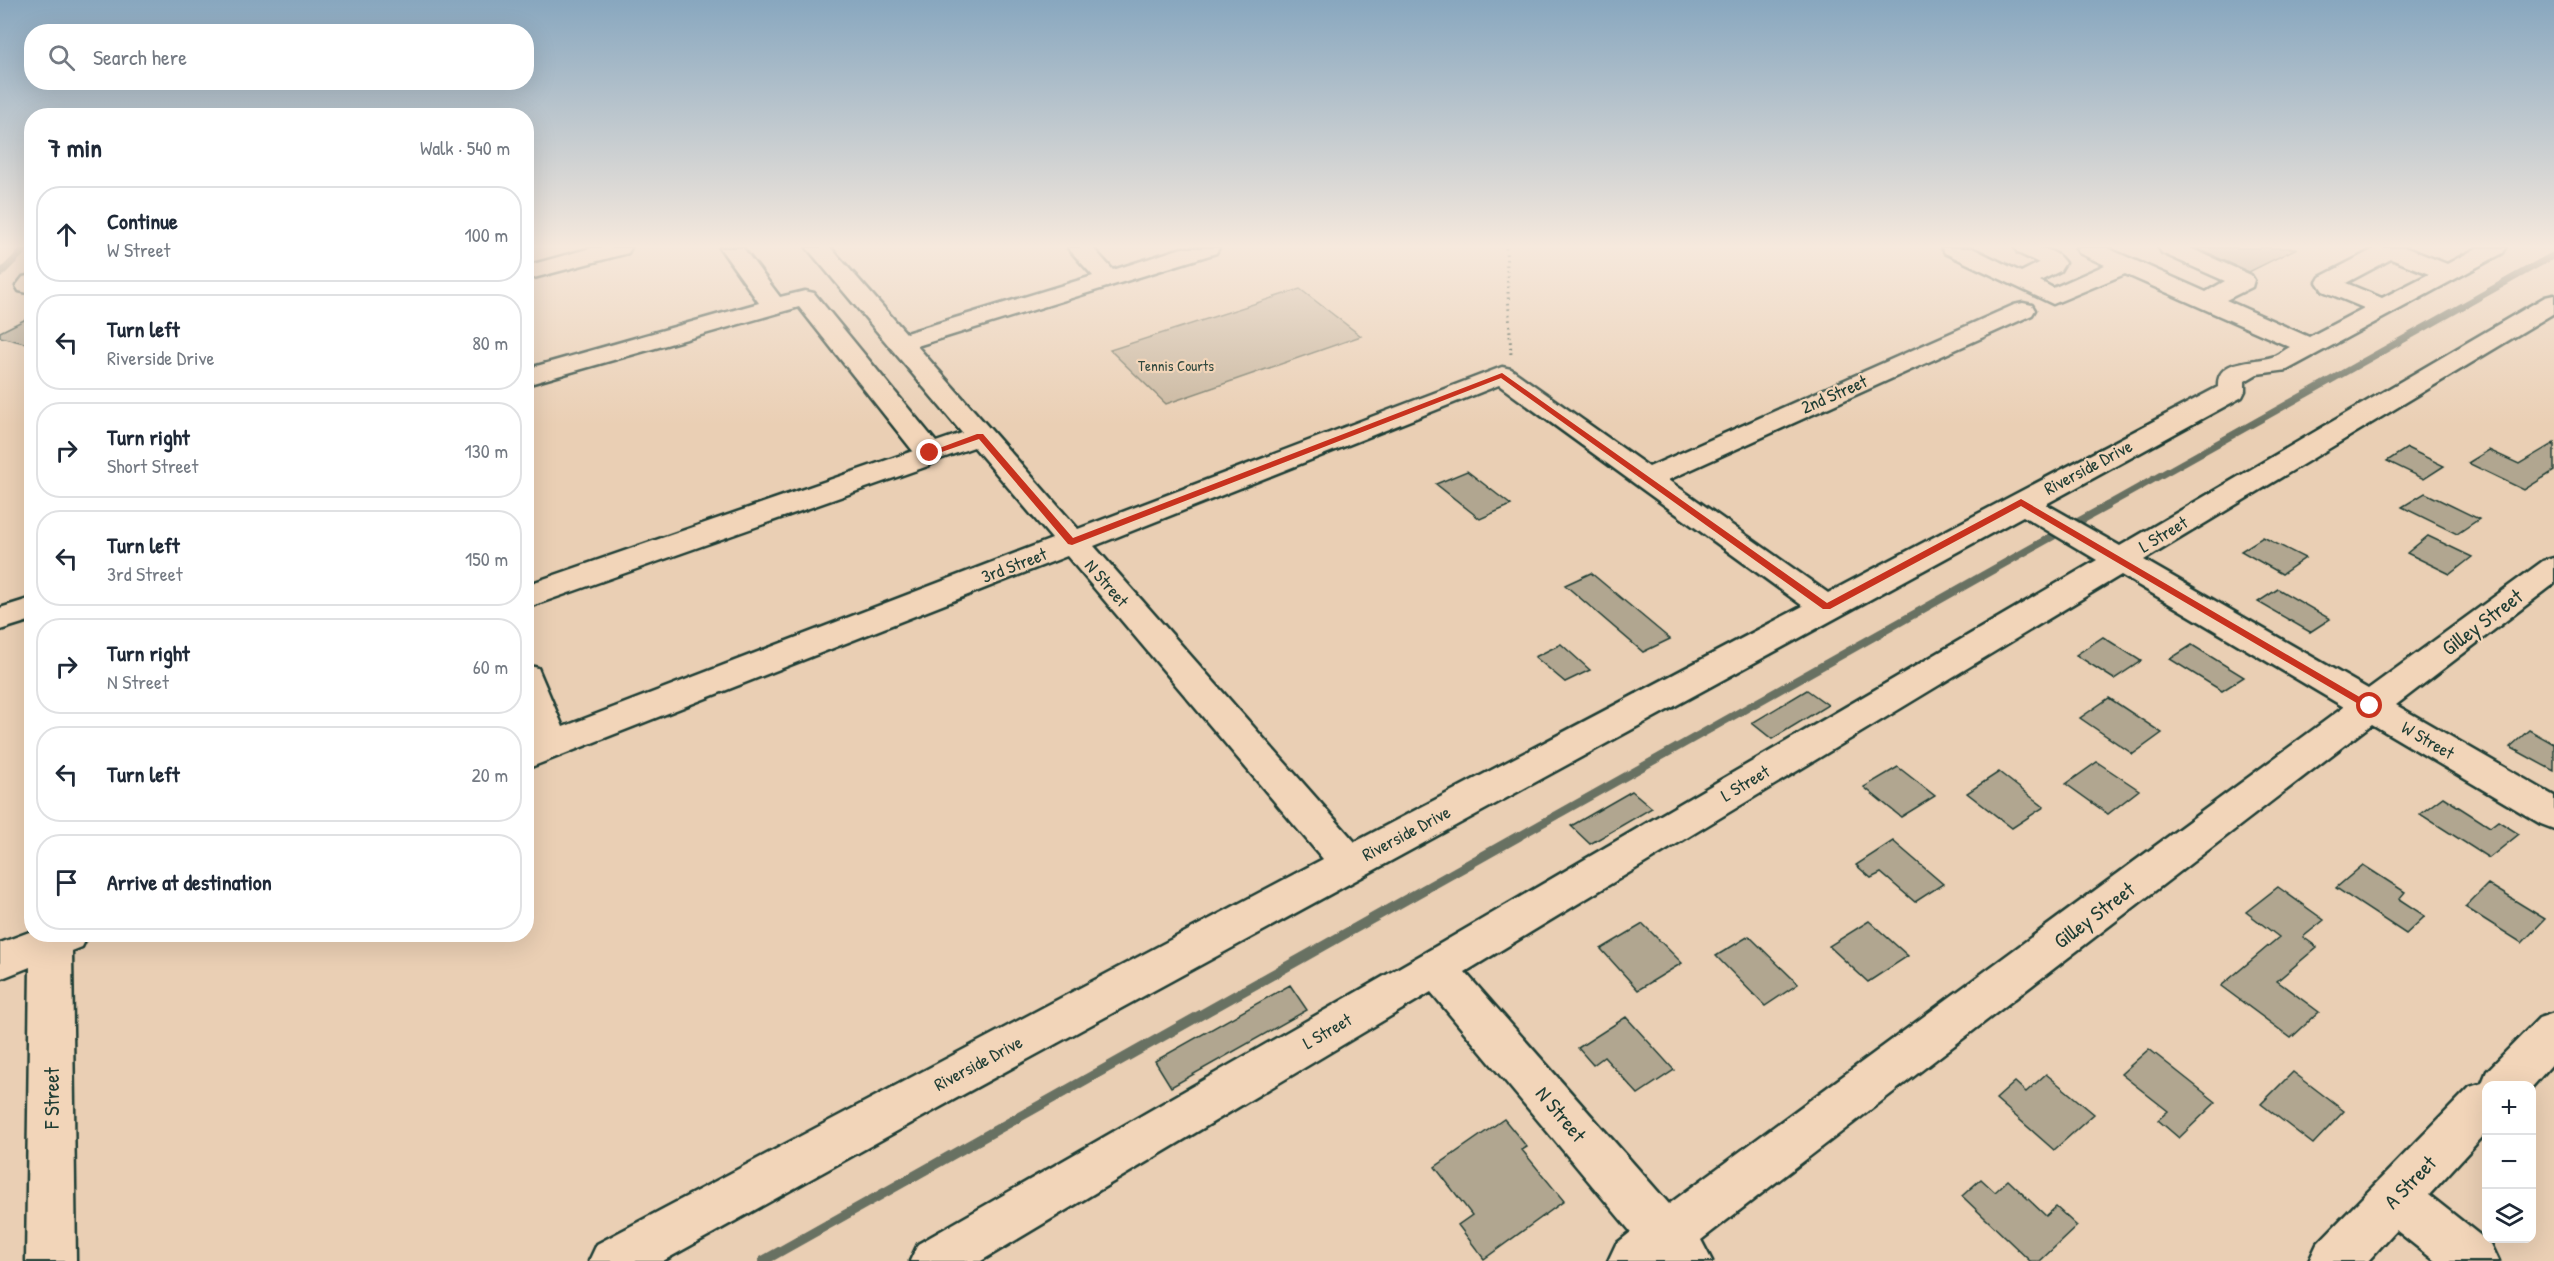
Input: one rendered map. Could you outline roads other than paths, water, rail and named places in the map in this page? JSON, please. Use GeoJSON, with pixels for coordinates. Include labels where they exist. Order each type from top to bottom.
{"type":"FeatureCollection","features":[{"type":"Feature","properties":{"kind":"street"},"geometry":{"type":"LineString","coordinates":[[534,375],[771,307]]}},
{"type":"Feature","properties":{"kind":"street"},"geometry":{"type":"LineString","coordinates":[[812,307],[930,453]]}},
{"type":"Feature","properties":{"kind":"street","name":"N Street"},"geometry":{"type":"LineString","coordinates":[[869,307],[1350,863]]}},
{"type":"Feature","properties":{"kind":"street"},"geometry":{"type":"LineString","coordinates":[[901,343],[1018,307]]}},
{"type":"Feature","properties":{"kind":"street"},"geometry":{"type":"LineString","coordinates":[[2219,307],[2310,347]]}},
{"type":"Feature","properties":{"kind":"street","name":"L Street"},"geometry":{"type":"LineString","coordinates":[[935,1261],[1436,968],[2546,307]]}},
{"type":"Feature","properties":{"kind":"street","name":"Riverside Drive"},"geometry":{"type":"LineString","coordinates":[[614,1261],[2199,407],[2222,405],[2272,380],[2290,370],[2310,347],[2384,308]]}},
{"type":"Feature","properties":{"kind":"street","name":"2nd Street"},"geometry":{"type":"LineString","coordinates":[[1646,479],[2023,310]]}},
{"type":"Feature","properties":{"kind":"street","name":"3rd Street"},"geometry":{"type":"LineString","coordinates":[[539,751],[1502,375],[1646,479]]}},
{"type":"Feature","properties":{"kind":"street"},"geometry":{"type":"LineString","coordinates":[[534,594],[918,460],[930,453],[980,436]]}},
{"type":"Feature","properties":{"kind":"street"},"geometry":{"type":"LineString","coordinates":[[1646,479],[1827,607]]}},
{"type":"Feature","properties":{"kind":"street","name":"W Street"},"geometry":{"type":"LineString","coordinates":[[2021,502],[2554,814]]}},
{"type":"Feature","properties":{"kind":"street","name":"Gilley Street"},"geometry":{"type":"LineString","coordinates":[[1662,1253],[2370,706],[2554,568]]}},
{"type":"Feature","properties":{"kind":"street"},"geometry":{"type":"LineString","coordinates":[[0,619],[24,612]]}},
{"type":"Feature","properties":{"kind":"street"},"geometry":{"type":"LineString","coordinates":[[534,723],[539,751]]}},
{"type":"Feature","properties":{"kind":"street"},"geometry":{"type":"LineString","coordinates":[[0,961],[45,942]]}},
{"type":"Feature","properties":{"kind":"street","name":"F Street"},"geometry":{"type":"LineString","coordinates":[[51,1261],[57,942]]}},
{"type":"Feature","properties":{"kind":"street","name":"N Street"},"geometry":{"type":"LineString","coordinates":[[1436,968],[1662,1253]]}},
{"type":"Feature","properties":{"kind":"street"},"geometry":{"type":"LineString","coordinates":[[2508,1081],[2554,1032]]}},
{"type":"Feature","properties":{"kind":"street","name":"A Street"},"geometry":{"type":"LineString","coordinates":[[2334,1261],[2482,1107]]}},
{"type":"Feature","properties":{"kind":"street"},"geometry":{"type":"LineString","coordinates":[[2394,1198],[2474,1261]]}},
{"type":"Feature","properties":{"kind":"waterway"},"geometry":{"type":"LineString","coordinates":[[2104,507],[2461,307]]}},
{"type":"Feature","properties":{"kind":"waterway"},"geometry":{"type":"LineString","coordinates":[[2076,523],[2107,506]]}},
{"type":"Feature","properties":{"kind":"waterway"},"geometry":{"type":"LineString","coordinates":[[1516,838],[2053,536]]}},
{"type":"Feature","properties":{"kind":"waterway"},"geometry":{"type":"LineString","coordinates":[[763,1261],[1519,836]]}},
{"type":"Feature","properties":{"kind":"park label","name":"Tennis Courts"},"geometry":{"type":"Point","coordinates":[1176,365]}}]}
